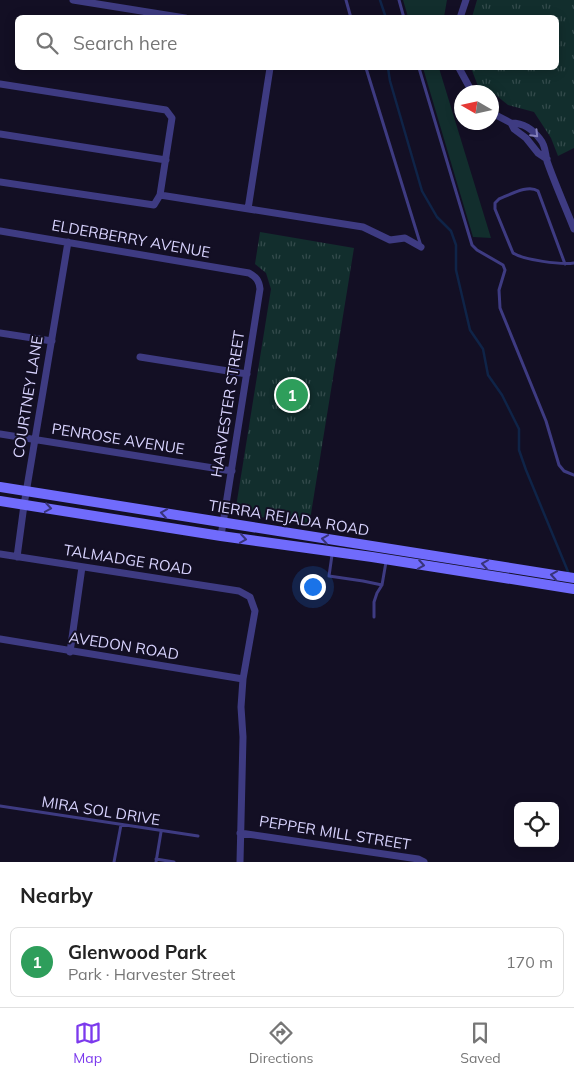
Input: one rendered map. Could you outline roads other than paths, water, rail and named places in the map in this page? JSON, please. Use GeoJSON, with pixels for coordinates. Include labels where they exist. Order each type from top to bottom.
{"type":"FeatureCollection","features":[{"type":"Feature","properties":{"kind":"main road","name":"TIERRA REJADA ROAD"},"geometry":{"type":"LineString","coordinates":[[0,487],[574,578]]}},
{"type":"Feature","properties":{"kind":"main road","name":"TIERRA REJADA ROAD"},"geometry":{"type":"LineString","coordinates":[[0,501],[574,589]]}},
{"type":"Feature","properties":{"kind":"street"},"geometry":{"type":"LineString","coordinates":[[73,0],[166,15]]}},
{"type":"Feature","properties":{"kind":"street"},"geometry":{"type":"LineString","coordinates":[[461,15],[466,0]]}},
{"type":"Feature","properties":{"kind":"street"},"geometry":{"type":"LineString","coordinates":[[248,209],[270,70]]}},
{"type":"Feature","properties":{"kind":"street"},"geometry":{"type":"LineString","coordinates":[[460,70],[467,85]]}},
{"type":"Feature","properties":{"kind":"street"},"geometry":{"type":"LineString","coordinates":[[0,84],[166,110],[172,118],[160,195],[154,205],[0,182]]}},
{"type":"Feature","properties":{"kind":"street"},"geometry":{"type":"LineString","coordinates":[[499,117],[511,123],[521,123],[527,126],[540,138],[545,146],[547,159],[574,229]]}},
{"type":"Feature","properties":{"kind":"street"},"geometry":{"type":"LineString","coordinates":[[511,123],[538,154],[547,159]]}},
{"type":"Feature","properties":{"kind":"street"},"geometry":{"type":"LineString","coordinates":[[0,134],[166,160]]}},
{"type":"Feature","properties":{"kind":"street"},"geometry":{"type":"LineString","coordinates":[[160,195],[363,227],[390,240],[405,238],[421,247]]}},
{"type":"Feature","properties":{"kind":"street","name":"ELDERBERRY AVENUE"},"geometry":{"type":"LineString","coordinates":[[0,231],[249,273],[256,277]]}},
{"type":"Feature","properties":{"kind":"street","name":"COURTNEY LANE"},"geometry":{"type":"LineString","coordinates":[[17,557],[68,242]]}},
{"type":"Feature","properties":{"kind":"street","name":"HARVESTER STREET"},"geometry":{"type":"LineString","coordinates":[[222,536],[260,289],[259,281],[256,277]]}},
{"type":"Feature","properties":{"kind":"street"},"geometry":{"type":"LineString","coordinates":[[0,333],[52,341]]}},
{"type":"Feature","properties":{"kind":"street"},"geometry":{"type":"LineString","coordinates":[[140,356],[247,374]]}},
{"type":"Feature","properties":{"kind":"street","name":"PENROSE AVENUE"},"geometry":{"type":"LineString","coordinates":[[0,434],[232,471]]}},
{"type":"Feature","properties":{"kind":"street","name":"TALMADGE ROAD"},"geometry":{"type":"LineString","coordinates":[[0,554],[239,591],[250,597],[255,611],[243,679]]}},
{"type":"Feature","properties":{"kind":"street"},"geometry":{"type":"LineString","coordinates":[[70,652],[82,567]]}},
{"type":"Feature","properties":{"kind":"street","name":"AVEDON ROAD"},"geometry":{"type":"LineString","coordinates":[[0,639],[243,679]]}},
{"type":"Feature","properties":{"kind":"street"},"geometry":{"type":"LineString","coordinates":[[240,862],[243,679]]}},
{"type":"Feature","properties":{"kind":"street","name":"PEPPER MILL STREET"},"geometry":{"type":"LineString","coordinates":[[240,833],[424,862]]}},
{"type":"Feature","properties":{"kind":"lane"},"geometry":{"type":"LineString","coordinates":[[346,0],[350,15]]}},
{"type":"Feature","properties":{"kind":"lane"},"geometry":{"type":"LineString","coordinates":[[399,0],[403,15]]}},
{"type":"Feature","properties":{"kind":"lane"},"geometry":{"type":"LineString","coordinates":[[367,70],[421,247]]}},
{"type":"Feature","properties":{"kind":"lane"},"geometry":{"type":"LineString","coordinates":[[420,70],[472,245],[503,265],[505,270],[499,290],[500,308],[546,421],[559,465],[564,471],[574,475]]}},
{"type":"Feature","properties":{"kind":"lane"},"geometry":{"type":"LineString","coordinates":[[565,264],[538,191],[534,188],[528,188],[495,203],[495,209],[513,253],[565,264],[574,263]]}},
{"type":"Feature","properties":{"kind":"lane"},"geometry":{"type":"LineString","coordinates":[[333,552],[329,576],[382,585]]}},
{"type":"Feature","properties":{"kind":"lane"},"geometry":{"type":"LineString","coordinates":[[374,617],[374,602],[382,585],[387,559]]}},
{"type":"Feature","properties":{"kind":"lane","name":"MIRA SOL DRIVE"},"geometry":{"type":"LineString","coordinates":[[0,806],[121,826],[198,836]]}},
{"type":"Feature","properties":{"kind":"lane"},"geometry":{"type":"LineString","coordinates":[[114,862],[121,826]]}},
{"type":"Feature","properties":{"kind":"lane"},"geometry":{"type":"LineString","coordinates":[[161,832],[156,861],[174,862]]}},
{"type":"Feature","properties":{"kind":"waterway"},"geometry":{"type":"LineString","coordinates":[[380,0],[385,15]]}},
{"type":"Feature","properties":{"kind":"waterway"},"geometry":{"type":"LineString","coordinates":[[388,70],[422,191],[437,217],[451,231],[456,245],[456,270],[470,330],[483,349],[488,375],[502,395],[519,429],[519,450],[569,574]]}},
{"type":"Feature","properties":{"kind":"place","name":"Glenwood Park"},"geometry":{"type":"Point","coordinates":[292,395]}}]}
